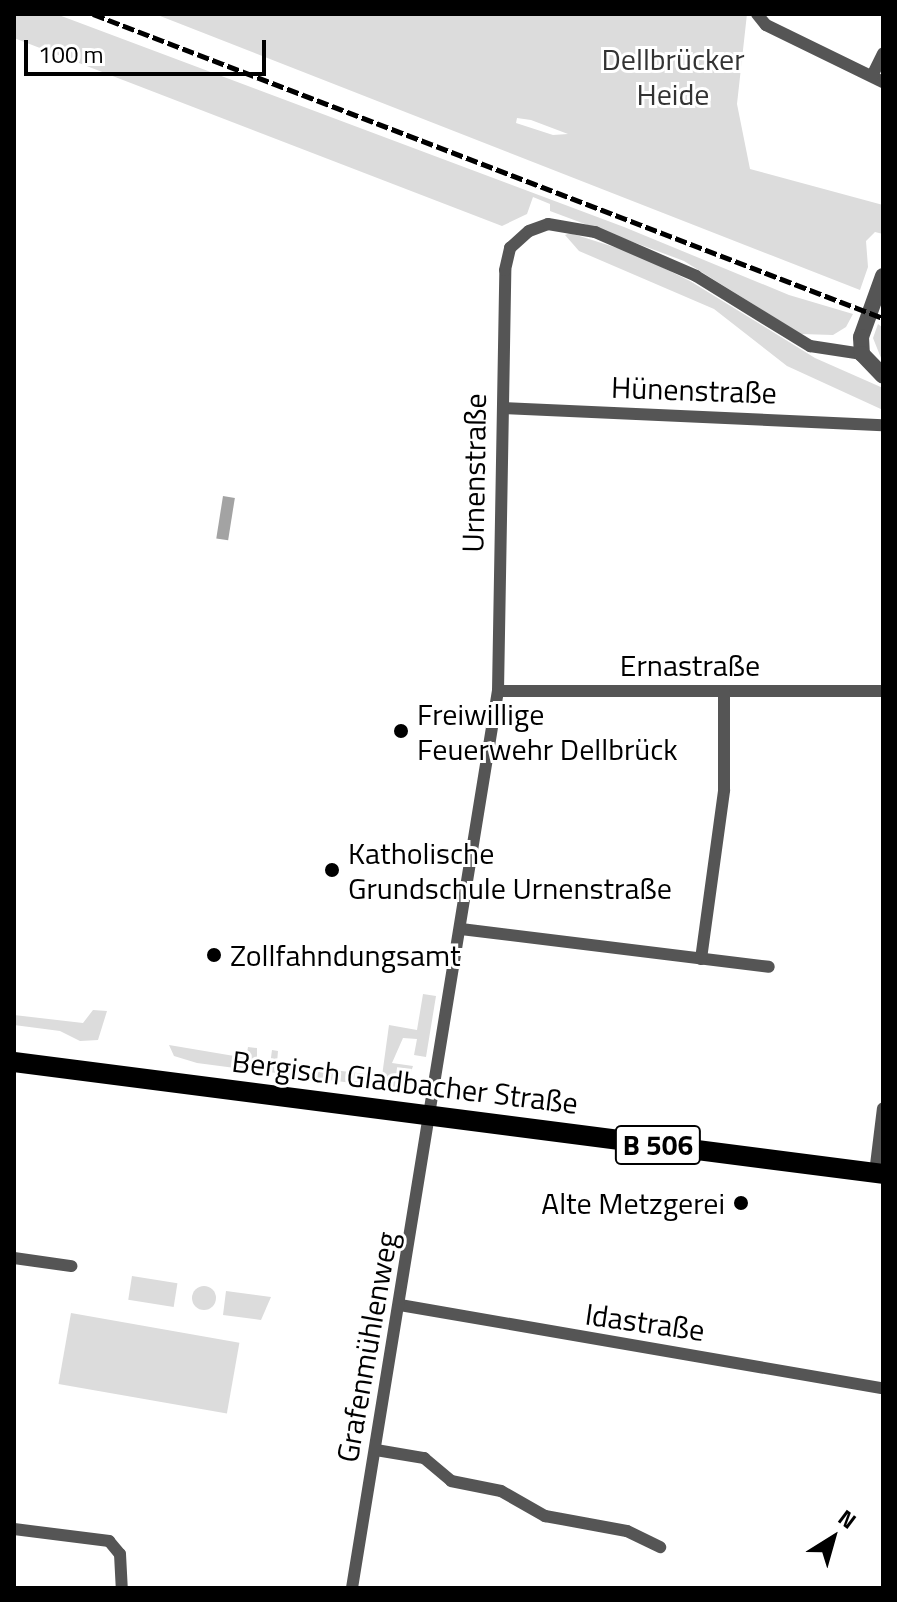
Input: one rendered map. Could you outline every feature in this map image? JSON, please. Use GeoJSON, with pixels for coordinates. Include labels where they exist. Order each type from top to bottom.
{"type":"FeatureCollection","features":[{"type":"Feature","properties":{"kind":"main road","name":"Bergisch Gladbacher Straße"},"geometry":{"type":"LineString","coordinates":[[14,1062],[879,1173]]}},
{"type":"Feature","properties":{"kind":"street"},"geometry":{"type":"LineString","coordinates":[[758,16],[877,79],[883,53]]}},
{"type":"Feature","properties":{"kind":"street","name":"Urnenstraße"},"geometry":{"type":"LineString","coordinates":[[432,1116],[498,691],[506,258],[518,239],[548,224],[595,232],[660,258],[810,346],[862,354]]}},
{"type":"Feature","properties":{"kind":"street"},"geometry":{"type":"LineString","coordinates":[[883,276],[866,319],[862,354],[883,376]]}},
{"type":"Feature","properties":{"kind":"street","name":"Hünenstraße"},"geometry":{"type":"LineString","coordinates":[[503,408],[883,425]]}},
{"type":"Feature","properties":{"kind":"street","name":"Ernastraße"},"geometry":{"type":"LineString","coordinates":[[498,691],[883,691]]}},
{"type":"Feature","properties":{"kind":"street"},"geometry":{"type":"LineString","coordinates":[[701,959],[724,790],[724,692]]}},
{"type":"Feature","properties":{"kind":"street"},"geometry":{"type":"LineString","coordinates":[[461,929],[769,967]]}},
{"type":"Feature","properties":{"kind":"street"},"geometry":{"type":"LineString","coordinates":[[879,1173],[883,1108]]}},
{"type":"Feature","properties":{"kind":"street","name":"Grafenmühlenweg"},"geometry":{"type":"LineString","coordinates":[[352,1588],[432,1116]]}},
{"type":"Feature","properties":{"kind":"street"},"geometry":{"type":"LineString","coordinates":[[14,1258],[71,1266]]}},
{"type":"Feature","properties":{"kind":"street","name":"Idastraße"},"geometry":{"type":"LineString","coordinates":[[400,1305],[883,1388]]}},
{"type":"Feature","properties":{"kind":"street"},"geometry":{"type":"LineString","coordinates":[[376,1450],[424,1458],[451,1481],[501,1491],[545,1516],[627,1531],[660,1547]]}},
{"type":"Feature","properties":{"kind":"street"},"geometry":{"type":"LineString","coordinates":[[14,1529],[109,1541],[120,1554],[122,1588]]}},
{"type":"Feature","properties":{"kind":"green space"},"geometry":{"type":"Polygon","coordinates":[[[14,14],[56,14],[624,227],[789,295],[853,314],[846,327],[833,335],[801,334],[684,261],[550,211],[550,204],[533,197],[527,214],[502,226],[14,38],[14,14]]]}},
{"type":"Feature","properties":{"kind":"green space","name":"Dellbrücker Heide"},"geometry":{"type":"Polygon","coordinates":[[[155,14],[747,14],[737,104],[750,169],[883,205],[883,234],[875,232],[866,241],[868,267],[860,290],[155,14]],[[517,118],[516,123],[553,135],[568,134],[517,118]]]}},
{"type":"Feature","properties":{"kind":"green space"},"geometry":{"type":"Polygon","coordinates":[[[570,233],[633,253],[690,281],[815,358],[883,388],[883,410],[787,366],[714,309],[579,251],[565,235],[570,233]]]}},
{"type":"Feature","properties":{"kind":"green space"},"geometry":{"type":"Polygon","coordinates":[[[878,324],[883,328],[883,363],[873,338],[878,324]]]}},
{"type":"Feature","properties":{"kind":"green space"},"geometry":{"type":"Polygon","coordinates":[[[423,994],[436,996],[426,1057],[414,1055],[417,1039],[403,1038],[392,1063],[413,1066],[409,1078],[398,1078],[397,1089],[269,1072],[272,1050],[278,1051],[277,1063],[382,1076],[389,1025],[417,1030],[423,994]]]}},
{"type":"Feature","properties":{"kind":"green space"},"geometry":{"type":"Polygon","coordinates":[[[93,1010],[107,1011],[98,1040],[80,1041],[60,1031],[14,1025],[14,1015],[83,1023],[93,1010]]]}},
{"type":"Feature","properties":{"kind":"green space"},"geometry":{"type":"Polygon","coordinates":[[[169,1045],[246,1058],[248,1047],[257,1048],[257,1071],[197,1063],[174,1056],[169,1045]]]}},
{"type":"Feature","properties":{"kind":"green space"},"geometry":{"type":"Polygon","coordinates":[[[132,1276],[177,1283],[174,1307],[128,1300],[132,1276]]]}},
{"type":"Feature","properties":{"kind":"green space"},"geometry":{"type":"Polygon","coordinates":[[[199,1286],[209,1286],[216,1293],[216,1303],[209,1310],[199,1310],[192,1303],[192,1293],[199,1286]]]}},
{"type":"Feature","properties":{"kind":"green space"},"geometry":{"type":"Polygon","coordinates":[[[226,1291],[271,1297],[261,1320],[223,1315],[226,1291]]]}},
{"type":"Feature","properties":{"kind":"green space"},"geometry":{"type":"Polygon","coordinates":[[[71,1313],[239,1343],[227,1414],[58,1384],[71,1313]]]}},
{"type":"Feature","properties":{"kind":"shaded area"},"geometry":{"type":"Polygon","coordinates":[[[223,496],[235,498],[228,540],[216,538],[223,496]]]}},
{"type":"Feature","properties":{"kind":"railway"},"geometry":{"type":"LineString","coordinates":[[93,14],[883,318]]}},
{"type":"Feature","properties":{"kind":"place","name":"Freiwillige Feuerwehr Dellbrück"},"geometry":{"type":"Point","coordinates":[401,731]}},
{"type":"Feature","properties":{"kind":"place","name":"Katholische Grundschule Urnenstraße"},"geometry":{"type":"Point","coordinates":[332,870]}},
{"type":"Feature","properties":{"kind":"place","name":"Zollfahndungsamt"},"geometry":{"type":"Point","coordinates":[214,955]}},
{"type":"Feature","properties":{"kind":"place","name":"Alte Metzgerei"},"geometry":{"type":"Point","coordinates":[741,1203]}}]}
